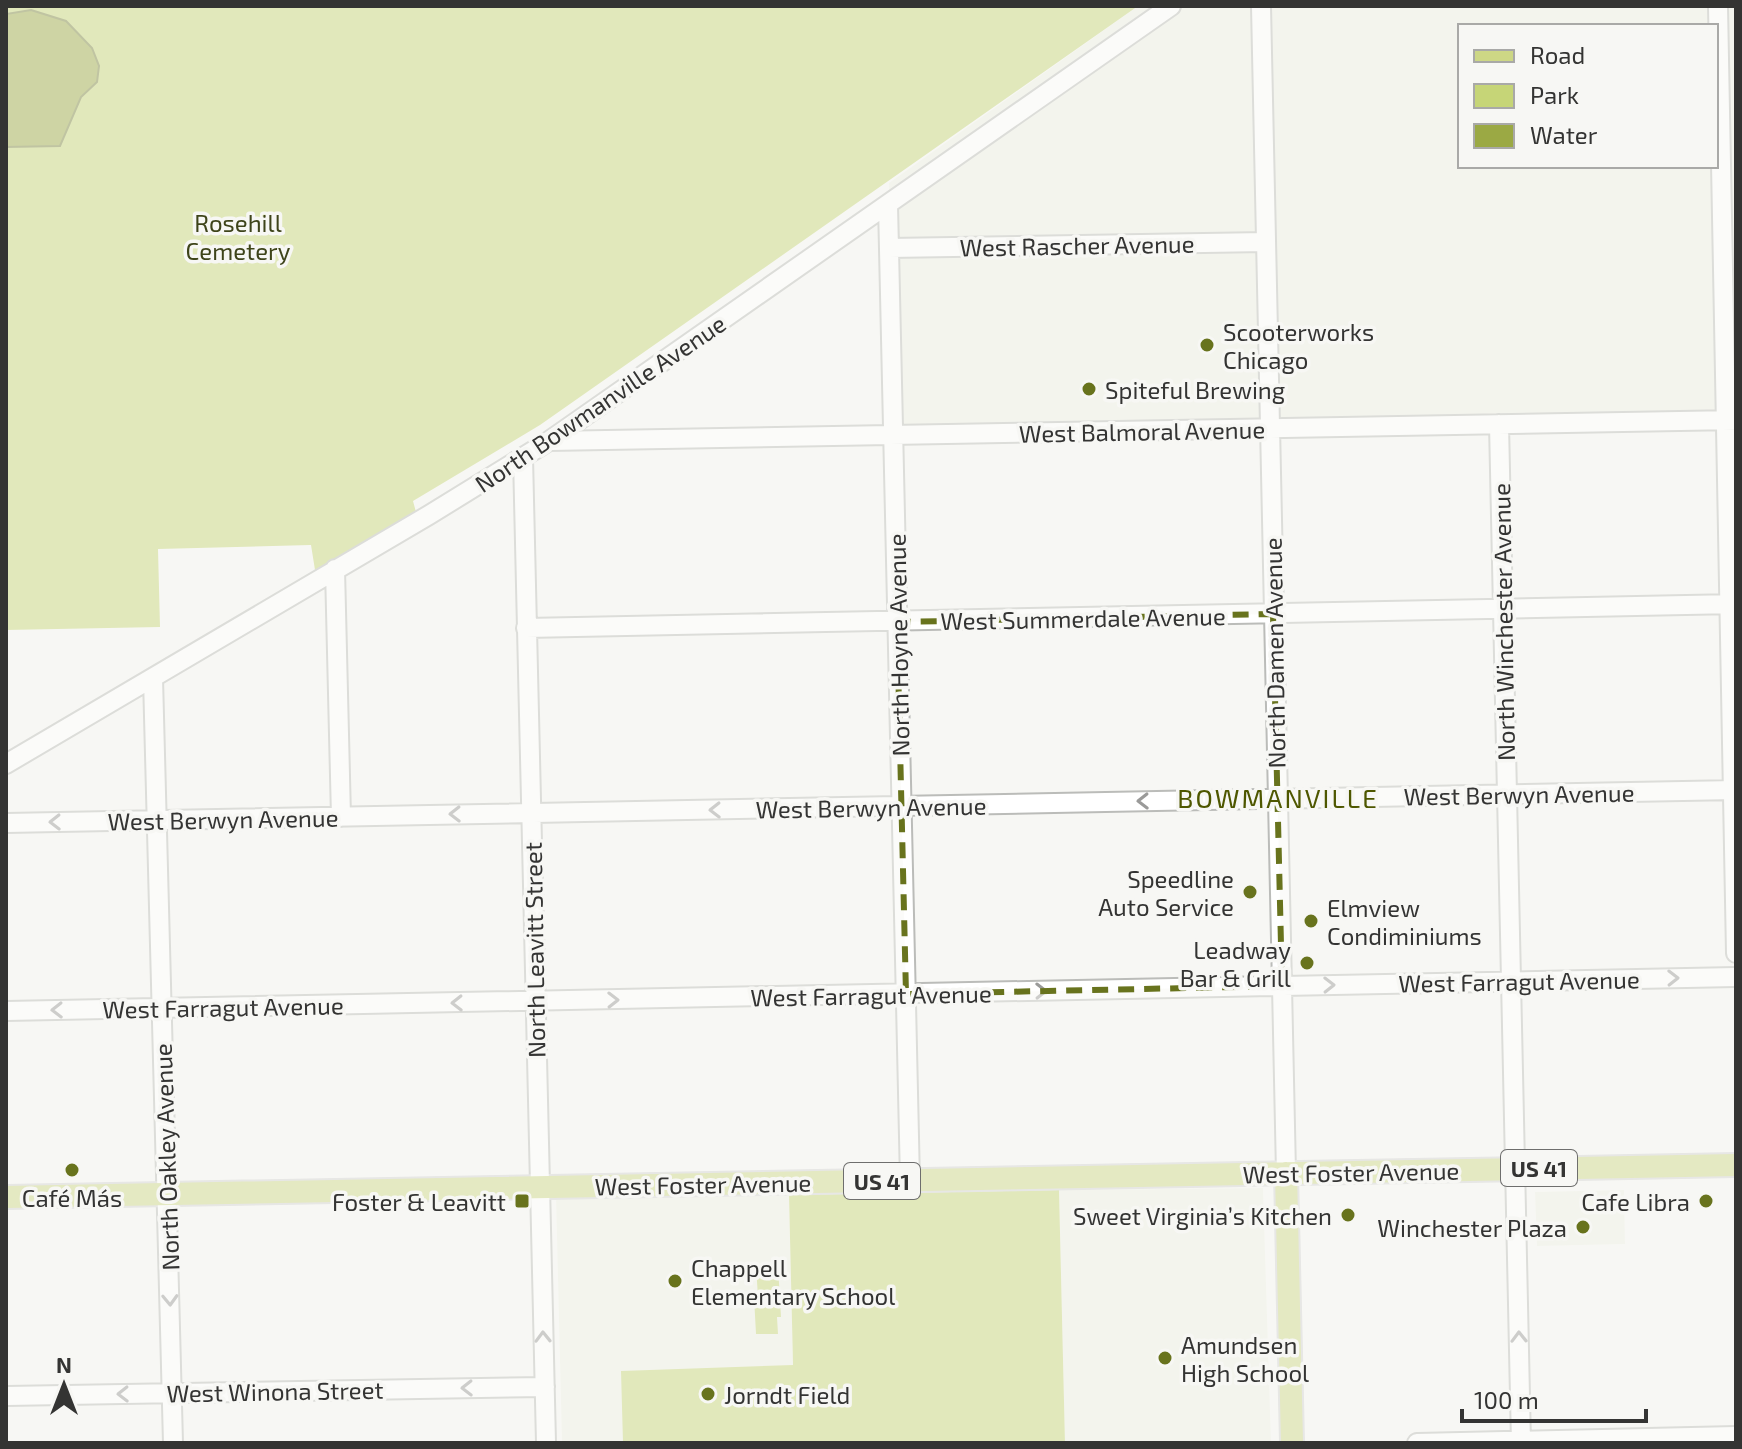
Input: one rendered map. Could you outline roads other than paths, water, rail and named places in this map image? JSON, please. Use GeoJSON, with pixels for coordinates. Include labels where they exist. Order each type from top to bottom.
{"type":"FeatureCollection","features":[{"type":"Feature","properties":{"kind":"main road","name":"West Foster Avenue"},"geometry":{"type":"LineString","coordinates":[[6,1197],[1736,1165]]}},
{"type":"Feature","properties":{"kind":"main road","name":"North Damen Avenue"},"geometry":{"type":"LineString","coordinates":[[1286,1173],[1292,1443]]}},
{"type":"Feature","properties":{"kind":"street","name":"North Bowmanville Avenue"},"geometry":{"type":"LineString","coordinates":[[6,764],[549,441],[1171,6]]}},
{"type":"Feature","properties":{"kind":"street","name":"North Damen Avenue"},"geometry":{"type":"LineString","coordinates":[[1261,6],[1286,1173]]}},
{"type":"Feature","properties":{"kind":"street"},"geometry":{"type":"LineString","coordinates":[[1718,6],[1731,420],[1736,953]]}},
{"type":"Feature","properties":{"kind":"street","name":"North Hoyne Avenue"},"geometry":{"type":"LineString","coordinates":[[888,205],[910,1181]]}},
{"type":"Feature","properties":{"kind":"street","name":"West Rascher Avenue"},"geometry":{"type":"LineString","coordinates":[[889,248],[1266,242]]}},
{"type":"Feature","properties":{"kind":"street","name":"West Balmoral Avenue"},"geometry":{"type":"LineString","coordinates":[[549,441],[1731,420]]}},
{"type":"Feature","properties":{"kind":"street","name":"North Winchester Avenue"},"geometry":{"type":"LineString","coordinates":[[1499,424],[1521,1442]]}},
{"type":"Feature","properties":{"kind":"street","name":"North Leavitt Street"},"geometry":{"type":"LineString","coordinates":[[523,457],[546,1443]]}},
{"type":"Feature","properties":{"kind":"street"},"geometry":{"type":"LineString","coordinates":[[335,569],[341,817]]}},
{"type":"Feature","properties":{"kind":"street","name":"West Summerdale Avenue"},"geometry":{"type":"LineString","coordinates":[[526,628],[1733,604]]}},
{"type":"Feature","properties":{"kind":"street","name":"North Oakley Avenue"},"geometry":{"type":"LineString","coordinates":[[153,678],[173,1443]]}},
{"type":"Feature","properties":{"kind":"street","name":"West Berwyn Avenue"},"geometry":{"type":"LineString","coordinates":[[6,823],[1734,790]]}},
{"type":"Feature","properties":{"kind":"street","name":"West Farragut Avenue"},"geometry":{"type":"LineString","coordinates":[[6,1011],[1736,977]]}},
{"type":"Feature","properties":{"kind":"street","name":"West Winona Street"},"geometry":{"type":"LineString","coordinates":[[6,1396],[545,1387]]}},
{"type":"Feature","properties":{"kind":"street"},"geometry":{"type":"LineString","coordinates":[[1417,1443],[1736,1436]]}},
{"type":"Feature","properties":{"kind":"water"},"geometry":{"type":"Polygon","coordinates":[[[31,10],[66,21],[92,48],[99,66],[97,82],[81,97],[60,146],[6,147],[6,14],[31,10]]]}},
{"type":"Feature","properties":{"kind":"place","name":"Scooterworks Chicago"},"geometry":{"type":"Point","coordinates":[1207,345]}},
{"type":"Feature","properties":{"kind":"place","name":"Spiteful Brewing"},"geometry":{"type":"Point","coordinates":[1089,389]}},
{"type":"Feature","properties":{"kind":"place","name":"Speedline Auto Service"},"geometry":{"type":"Point","coordinates":[1250,892]}},
{"type":"Feature","properties":{"kind":"place","name":"Elmview Condiminiums"},"geometry":{"type":"Point","coordinates":[1311,921]}},
{"type":"Feature","properties":{"kind":"place","name":"Leadway Bar & Grill"},"geometry":{"type":"Point","coordinates":[1307,963]}},
{"type":"Feature","properties":{"kind":"place","name":"Café Más"},"geometry":{"type":"Point","coordinates":[72,1170]}},
{"type":"Feature","properties":{"kind":"place","name":"Foster & Leavitt"},"geometry":{"type":"Point","coordinates":[522,1201]}},
{"type":"Feature","properties":{"kind":"place","name":"Cafe Libra"},"geometry":{"type":"Point","coordinates":[1706,1201]}},
{"type":"Feature","properties":{"kind":"place","name":"Sweet Virginia’s Kitchen"},"geometry":{"type":"Point","coordinates":[1348,1215]}},
{"type":"Feature","properties":{"kind":"place","name":"Winchester Plaza"},"geometry":{"type":"Point","coordinates":[1583,1227]}},
{"type":"Feature","properties":{"kind":"place","name":"Chappell Elementary School"},"geometry":{"type":"Point","coordinates":[675,1281]}},
{"type":"Feature","properties":{"kind":"place","name":"Amundsen High School"},"geometry":{"type":"Point","coordinates":[1165,1358]}},
{"type":"Feature","properties":{"kind":"place","name":"Jorndt Field"},"geometry":{"type":"Point","coordinates":[708,1394]}},
{"type":"Feature","properties":{"kind":"district","name":"BOWMANVILLE"},"geometry":{"type":"Point","coordinates":[1278,797]}},
{"type":"Feature","properties":{"kind":"park label","name":"Rosehill Cemetery"},"geometry":{"type":"Point","coordinates":[238,236]}}]}
